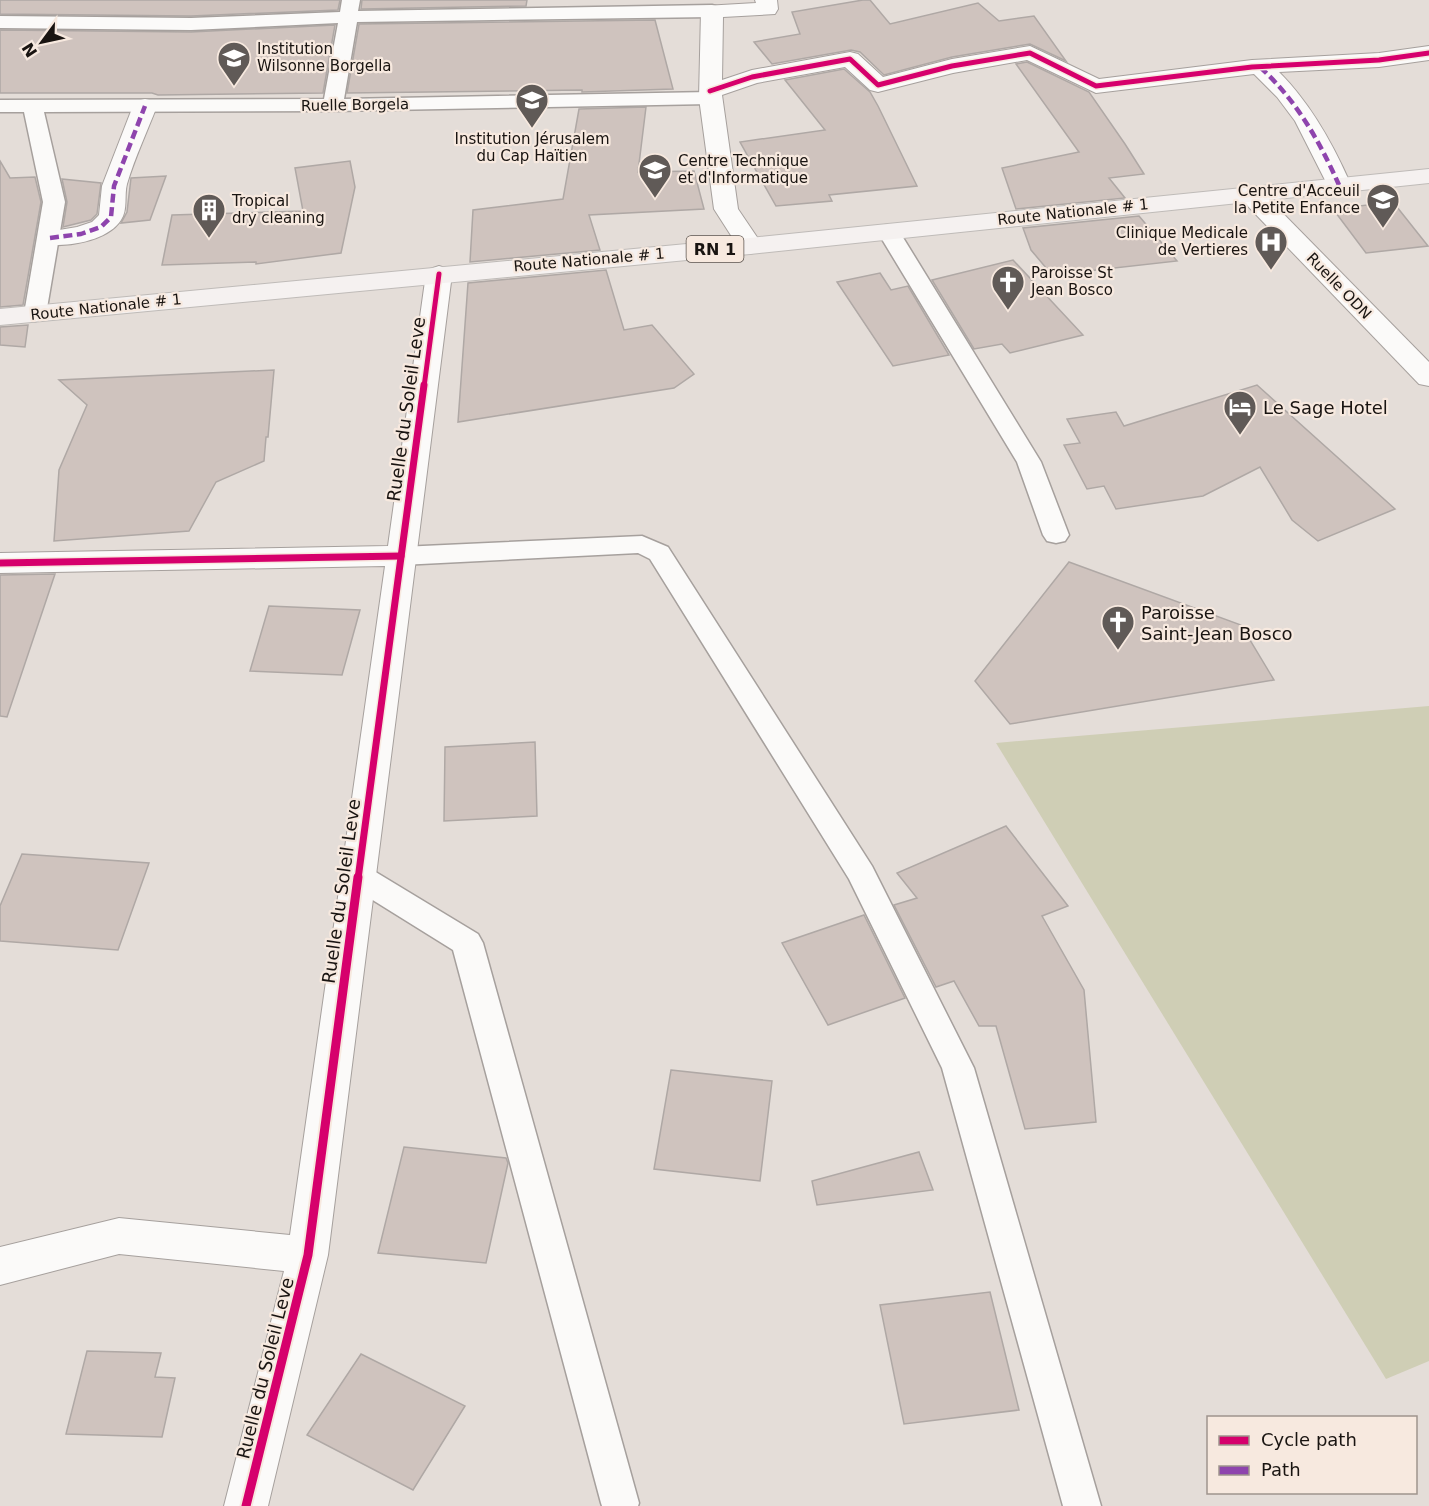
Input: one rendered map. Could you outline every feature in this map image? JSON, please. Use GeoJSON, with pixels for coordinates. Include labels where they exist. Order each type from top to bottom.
{"type":"FeatureCollection","features":[{"type":"Feature","properties":{"kind":"main road","name":"Route Nationale # 1"},"geometry":{"type":"LineString","coordinates":[[0,317],[750,246],[1429,176]]}},
{"type":"Feature","properties":{"kind":"street"},"geometry":{"type":"LineString","coordinates":[[750,246],[726,208],[710,95],[712,11],[767,9],[766,0]]}},
{"type":"Feature","properties":{"kind":"street"},"geometry":{"type":"LineString","coordinates":[[710,95],[753,77],[850,59],[878,85],[952,66],[1030,53],[1096,86],[1260,67],[1379,60],[1429,53]]}},
{"type":"Feature","properties":{"kind":"street"},"geometry":{"type":"LineString","coordinates":[[1260,67],[1272,76],[1322,145],[1339,185]]}},
{"type":"Feature","properties":{"kind":"street"},"geometry":{"type":"LineString","coordinates":[[50,238],[81,234],[101,227],[111,217],[114,186],[145,106]]}},
{"type":"Feature","properties":{"kind":"street","name":"Ruelle ODN"},"geometry":{"type":"LineString","coordinates":[[1250,194],[1429,378]]}},
{"type":"Feature","properties":{"kind":"street","name":"Ruelle du Soleil Leve"},"geometry":{"type":"LineString","coordinates":[[246,1506],[308,1255],[439,274]]}},
{"type":"Feature","properties":{"kind":"street"},"geometry":{"type":"LineString","coordinates":[[0,562],[401,556]]}},
{"type":"Feature","properties":{"kind":"street"},"geometry":{"type":"LineString","coordinates":[[0,1266],[119,1236],[308,1255]]}},
{"type":"Feature","properties":{"kind":"lane"},"geometry":{"type":"LineString","coordinates":[[0,22],[191,24],[350,9],[712,11]]}},
{"type":"Feature","properties":{"kind":"lane"},"geometry":{"type":"LineString","coordinates":[[333,105],[350,9]]}},
{"type":"Feature","properties":{"kind":"lane","name":"Ruelle Borgela"},"geometry":{"type":"LineString","coordinates":[[0,106],[333,105],[710,95]]}},
{"type":"Feature","properties":{"kind":"lane"},"geometry":{"type":"LineString","coordinates":[[33,106],[54,202],[50,238],[35,314]]}},
{"type":"Feature","properties":{"kind":"lane"},"geometry":{"type":"LineString","coordinates":[[888,231],[1029,462],[1056,535]]}},
{"type":"Feature","properties":{"kind":"lane"},"geometry":{"type":"LineString","coordinates":[[401,556],[642,544],[659,553],[861,874],[958,1068],[1060,1437],[1082,1506]]}},
{"type":"Feature","properties":{"kind":"lane"},"geometry":{"type":"LineString","coordinates":[[358,876],[467,943],[620,1503]]}},
{"type":"Feature","properties":{"kind":"green space"},"geometry":{"type":"Polygon","coordinates":[[[1429,706],[1429,1361],[1386,1379],[996,743],[1429,706]]]}},
{"type":"Feature","properties":{"kind":"building"},"geometry":{"type":"Polygon","coordinates":[[[0,0],[340,0],[338,10],[191,16],[0,14],[0,0]]]}},
{"type":"Feature","properties":{"kind":"building"},"geometry":{"type":"Polygon","coordinates":[[[362,0],[527,0],[526,6],[361,9],[362,0]]]}},
{"type":"Feature","properties":{"kind":"building"},"geometry":{"type":"Polygon","coordinates":[[[870,0],[890,24],[978,3],[999,21],[1034,16],[1066,61],[1030,44],[952,57],[884,75],[860,52],[851,50],[772,64],[754,42],[800,34],[792,12],[870,0]]]}},
{"type":"Feature","properties":{"kind":"building"},"geometry":{"type":"Polygon","coordinates":[[[655,20],[673,89],[582,92],[582,90],[347,93],[359,24],[655,20]]]}},
{"type":"Feature","properties":{"kind":"building"},"geometry":{"type":"Polygon","coordinates":[[[335,25],[323,93],[158,95],[152,93],[0,93],[0,30],[191,32],[335,25]]]}},
{"type":"Feature","properties":{"kind":"building"},"geometry":{"type":"Polygon","coordinates":[[[1027,62],[1089,92],[1144,174],[1109,178],[1125,198],[1016,209],[1002,168],[1079,152],[1016,64],[1027,62]]]}},
{"type":"Feature","properties":{"kind":"building"},"geometry":{"type":"Polygon","coordinates":[[[844,69],[870,92],[917,186],[829,195],[832,201],[776,206],[740,142],[825,130],[785,80],[844,69]]]}},
{"type":"Feature","properties":{"kind":"building"},"geometry":{"type":"Polygon","coordinates":[[[646,107],[638,172],[694,171],[704,209],[589,215],[600,250],[470,262],[473,210],[563,199],[579,109],[646,107]]]}},
{"type":"Feature","properties":{"kind":"building"},"geometry":{"type":"Polygon","coordinates":[[[0,161],[10,178],[35,177],[41,202],[23,305],[0,307],[0,161]]]}},
{"type":"Feature","properties":{"kind":"building"},"geometry":{"type":"Polygon","coordinates":[[[350,161],[355,187],[341,253],[256,264],[256,262],[162,265],[172,215],[303,211],[295,168],[350,161]]]}},
{"type":"Feature","properties":{"kind":"building"},"geometry":{"type":"Polygon","coordinates":[[[166,176],[150,220],[121,223],[127,212],[131,178],[166,176]]]}},
{"type":"Feature","properties":{"kind":"building"},"geometry":{"type":"Polygon","coordinates":[[[62,179],[101,183],[97,214],[91,220],[63,227],[67,202],[62,179]]]}},
{"type":"Feature","properties":{"kind":"building"},"geometry":{"type":"Polygon","coordinates":[[[1393,202],[1428,246],[1366,253],[1333,209],[1393,202]]]}},
{"type":"Feature","properties":{"kind":"building"},"geometry":{"type":"Polygon","coordinates":[[[1139,216],[1177,261],[1052,275],[1031,250],[1023,228],[1139,216]]]}},
{"type":"Feature","properties":{"kind":"building"},"geometry":{"type":"Polygon","coordinates":[[[1013,260],[1083,335],[1010,353],[1002,344],[974,349],[932,280],[1013,260]]]}},
{"type":"Feature","properties":{"kind":"building"},"geometry":{"type":"Polygon","coordinates":[[[606,270],[624,330],[652,325],[694,374],[674,388],[458,422],[468,283],[606,270]]]}},
{"type":"Feature","properties":{"kind":"building"},"geometry":{"type":"Polygon","coordinates":[[[880,273],[891,290],[908,286],[949,355],[893,366],[837,282],[880,273]]]}},
{"type":"Feature","properties":{"kind":"building"},"geometry":{"type":"Polygon","coordinates":[[[28,325],[25,347],[0,345],[0,327],[28,325]]]}},
{"type":"Feature","properties":{"kind":"building"},"geometry":{"type":"Polygon","coordinates":[[[274,370],[264,461],[216,482],[189,531],[54,541],[59,470],[87,405],[59,380],[274,370]]]}},
{"type":"Feature","properties":{"kind":"building"},"geometry":{"type":"Polygon","coordinates":[[[1257,385],[1395,509],[1318,541],[1292,520],[1260,467],[1203,496],[1116,509],[1104,486],[1087,489],[1064,445],[1080,443],[1067,419],[1116,412],[1124,426],[1257,385]]]}},
{"type":"Feature","properties":{"kind":"building"},"geometry":{"type":"Polygon","coordinates":[[[1069,562],[1241,625],[1274,680],[1010,724],[975,681],[1069,562]]]}},
{"type":"Feature","properties":{"kind":"building"},"geometry":{"type":"Polygon","coordinates":[[[55,574],[7,717],[0,716],[0,575],[55,574]]]}},
{"type":"Feature","properties":{"kind":"building"},"geometry":{"type":"Polygon","coordinates":[[[269,606],[360,610],[342,675],[250,671],[269,606]]]}},
{"type":"Feature","properties":{"kind":"building"},"geometry":{"type":"Polygon","coordinates":[[[535,742],[537,816],[444,821],[445,747],[535,742]]]}},
{"type":"Feature","properties":{"kind":"building"},"geometry":{"type":"Polygon","coordinates":[[[1006,826],[1068,906],[1042,916],[1084,990],[1096,1122],[1025,1129],[996,1026],[979,1026],[954,981],[936,987],[894,905],[917,898],[897,873],[1006,826]]]}},
{"type":"Feature","properties":{"kind":"building"},"geometry":{"type":"Polygon","coordinates":[[[22,854],[149,863],[118,950],[0,941],[0,906],[22,854]]]}},
{"type":"Feature","properties":{"kind":"building"},"geometry":{"type":"Polygon","coordinates":[[[864,915],[905,998],[828,1025],[782,943],[864,915]]]}},
{"type":"Feature","properties":{"kind":"building"},"geometry":{"type":"Polygon","coordinates":[[[671,1070],[772,1081],[760,1181],[654,1169],[671,1070]]]}},
{"type":"Feature","properties":{"kind":"building"},"geometry":{"type":"Polygon","coordinates":[[[404,1147],[506,1158],[508,1163],[486,1263],[378,1253],[404,1147]]]}},
{"type":"Feature","properties":{"kind":"building"},"geometry":{"type":"Polygon","coordinates":[[[919,1152],[933,1190],[817,1205],[812,1181],[919,1152]]]}},
{"type":"Feature","properties":{"kind":"building"},"geometry":{"type":"Polygon","coordinates":[[[990,1292],[1019,1410],[904,1424],[880,1305],[990,1292]]]}},
{"type":"Feature","properties":{"kind":"building"},"geometry":{"type":"Polygon","coordinates":[[[87,1351],[161,1353],[155,1377],[175,1378],[162,1437],[66,1434],[87,1351]]]}},
{"type":"Feature","properties":{"kind":"building"},"geometry":{"type":"Polygon","coordinates":[[[361,1354],[465,1406],[413,1490],[307,1435],[361,1354]]]}},
{"type":"Feature","properties":{"kind":"marked path"},"geometry":{"type":"LineString","coordinates":[[1260,67],[1296,106],[1324,153],[1339,185]]}},
{"type":"Feature","properties":{"kind":"marked path"},"geometry":{"type":"LineString","coordinates":[[50,238],[81,234],[101,227],[111,217],[114,186],[145,106]]}},
{"type":"Feature","properties":{"kind":"cycle path"},"geometry":{"type":"LineString","coordinates":[[710,91],[752,77],[850,59],[878,85],[952,66],[1030,53],[1096,86],[1252,67],[1379,60],[1429,53]]}},
{"type":"Feature","properties":{"kind":"cycle path"},"geometry":{"type":"LineString","coordinates":[[246,1506],[308,1255],[439,274]]}},
{"type":"Feature","properties":{"kind":"cycle path"},"geometry":{"type":"LineString","coordinates":[[0,563],[401,556]]}},
{"type":"Feature","properties":{"kind":"place","name":"Institution Wilsonne Borgella"},"geometry":{"type":"Point","coordinates":[234,87]}},
{"type":"Feature","properties":{"kind":"place","name":"Institution Jérusalem du Cap Haïtien"},"geometry":{"type":"Point","coordinates":[532,129]}},
{"type":"Feature","properties":{"kind":"place","name":"Centre Technique et d'Informatique"},"geometry":{"type":"Point","coordinates":[655,199]}},
{"type":"Feature","properties":{"kind":"place","name":"Centre d'Acceuil la Petite Enfance"},"geometry":{"type":"Point","coordinates":[1383,229]}},
{"type":"Feature","properties":{"kind":"place","name":"Tropical dry cleaning"},"geometry":{"type":"Point","coordinates":[209,239]}},
{"type":"Feature","properties":{"kind":"place","name":"Clinique Medicale de Vertieres"},"geometry":{"type":"Point","coordinates":[1271,271]}},
{"type":"Feature","properties":{"kind":"place","name":"Paroisse St Jean Bosco"},"geometry":{"type":"Point","coordinates":[1008,311]}},
{"type":"Feature","properties":{"kind":"place","name":"Le Sage Hotel"},"geometry":{"type":"Point","coordinates":[1240,436]}},
{"type":"Feature","properties":{"kind":"place","name":"Paroisse Saint-Jean Bosco"},"geometry":{"type":"Point","coordinates":[1118,651]}}]}
